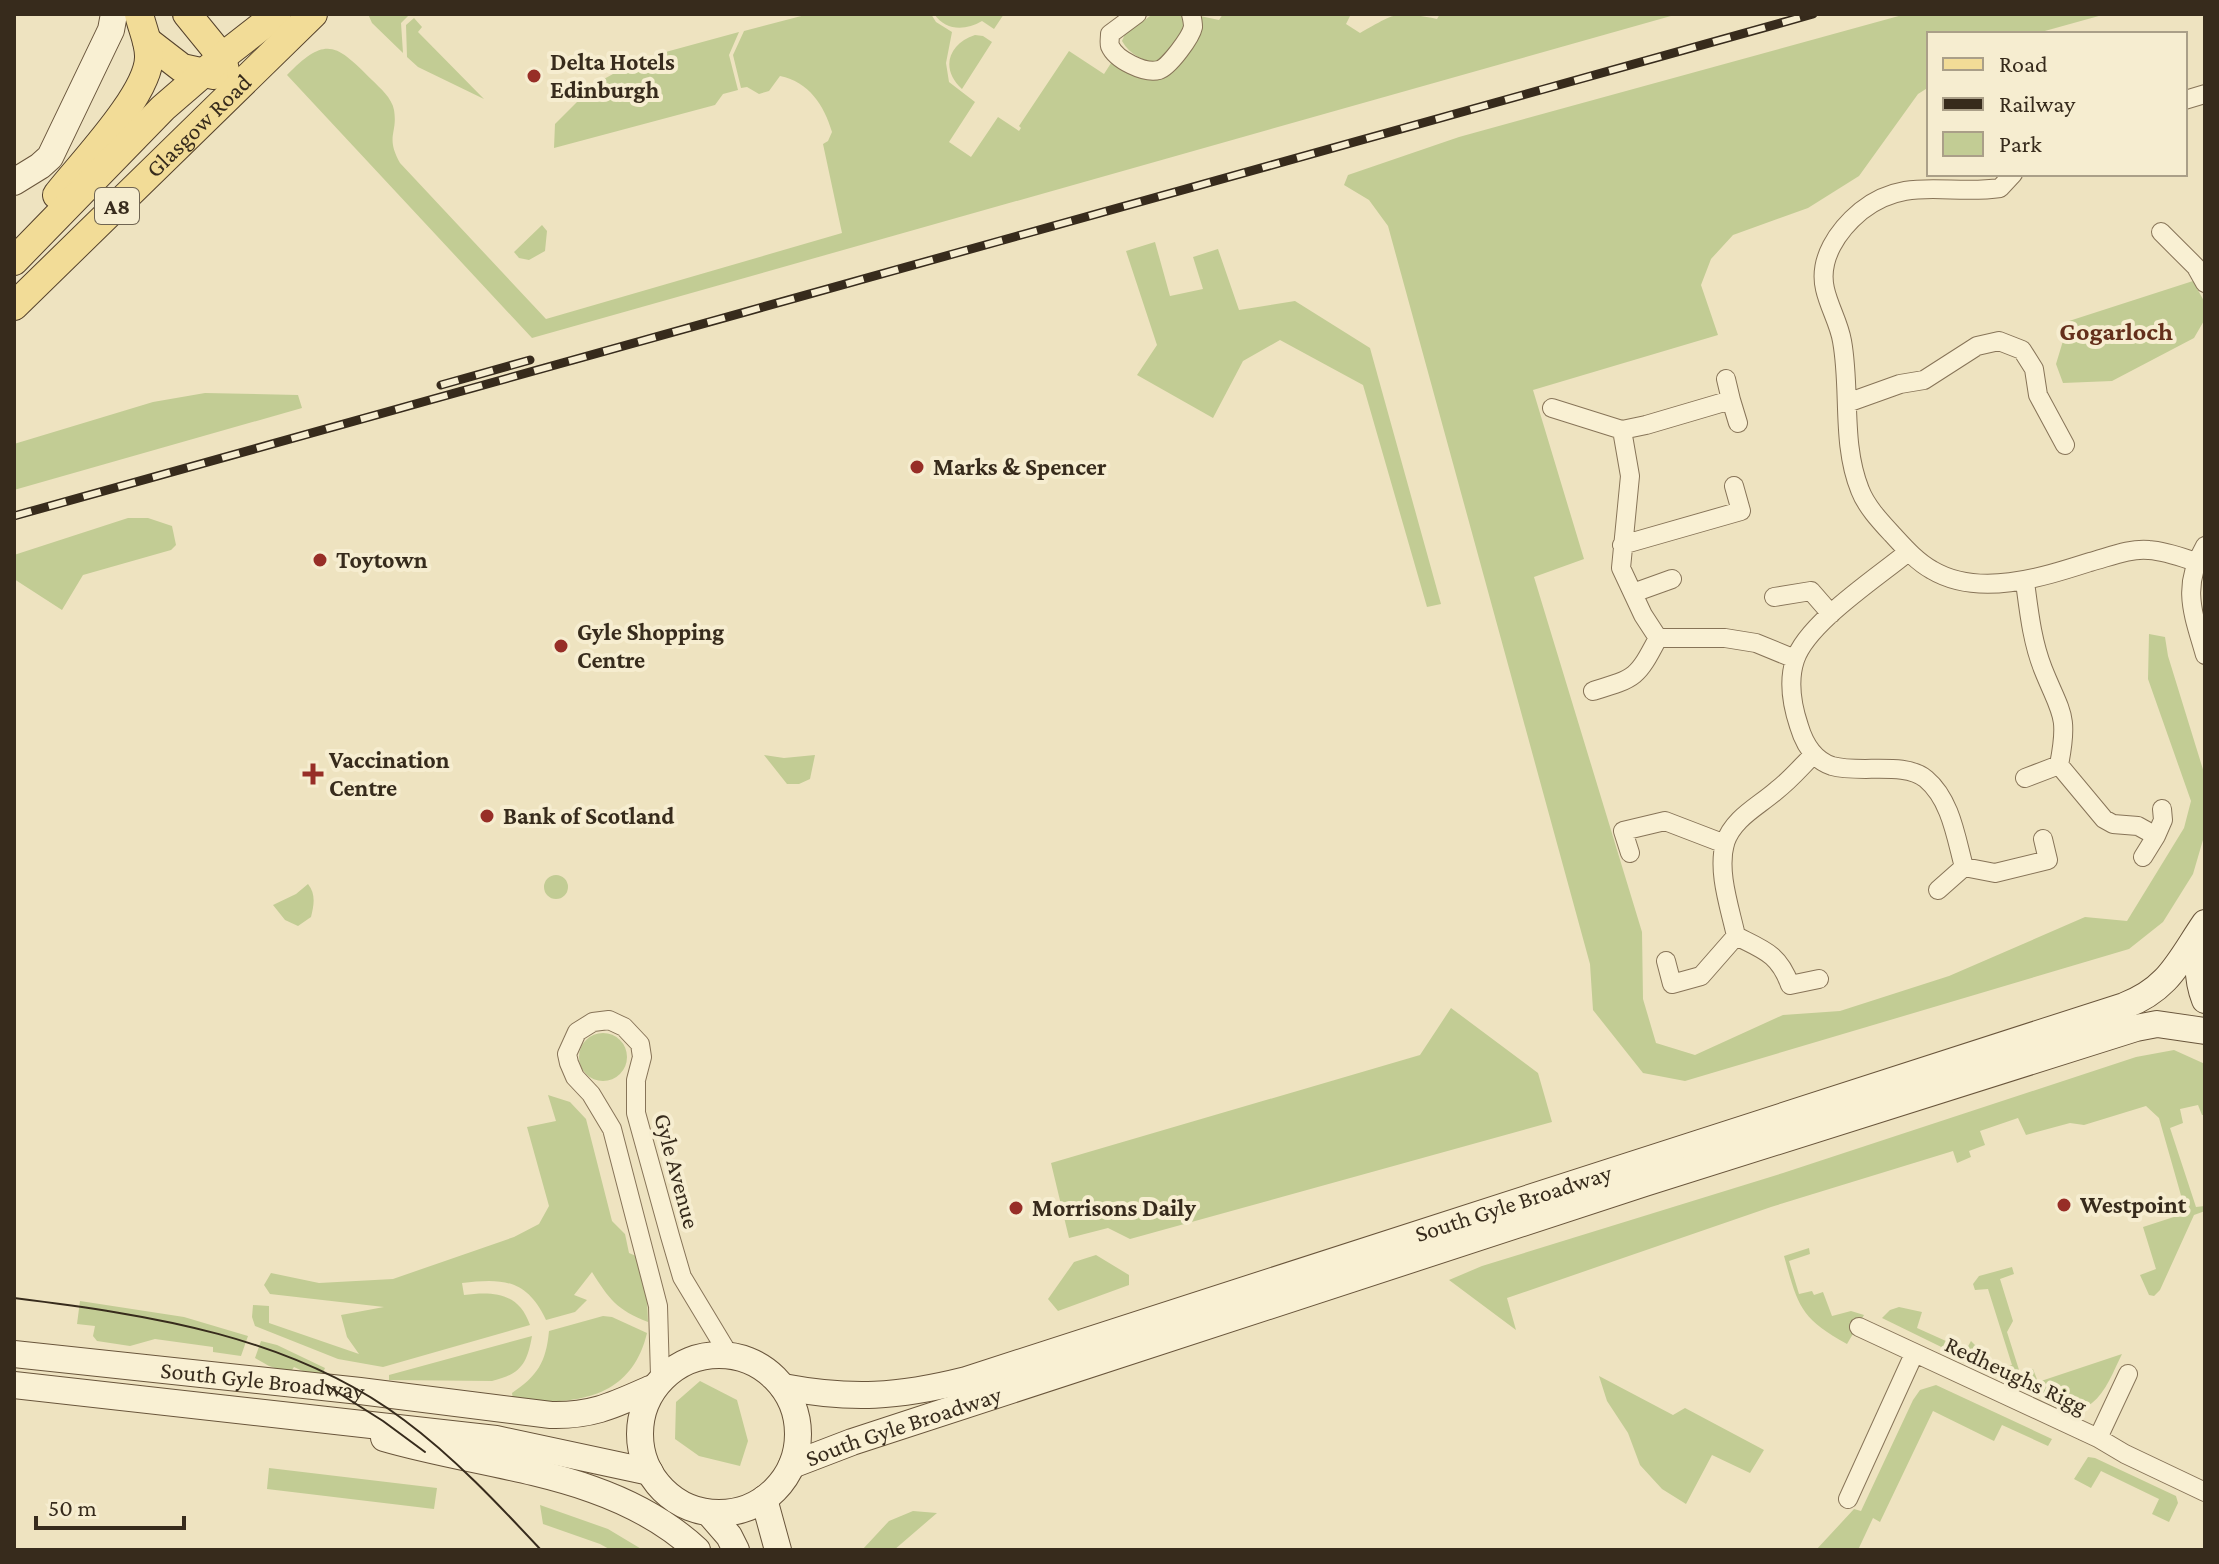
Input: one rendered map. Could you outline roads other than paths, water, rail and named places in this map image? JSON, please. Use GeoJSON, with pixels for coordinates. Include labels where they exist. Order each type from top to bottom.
{"type":"FeatureCollection","features":[{"type":"Feature","properties":{"kind":"main road"},"geometry":{"type":"LineString","coordinates":[[187,14],[217,69],[219,107]]}},
{"type":"Feature","properties":{"kind":"main road","name":"Glasgow Road"},"geometry":{"type":"LineString","coordinates":[[14,261],[163,108],[217,69],[277,14]]}},
{"type":"Feature","properties":{"kind":"main road","name":"Glasgow Road"},"geometry":{"type":"LineString","coordinates":[[14,306],[313,14]]}},
{"type":"Feature","properties":{"kind":"main road"},"geometry":{"type":"LineString","coordinates":[[132,22],[182,68],[258,69]]}},
{"type":"Feature","properties":{"kind":"main road","name":"A8"},"geometry":{"type":"LineString","coordinates":[[36,238],[46,210],[135,98],[147,73],[150,57],[132,22]]}},
{"type":"Feature","properties":{"kind":"street"},"geometry":{"type":"LineString","coordinates":[[1137,14],[1110,34],[1109,45],[1115,53],[1148,71],[1160,70],[1171,62],[1193,28],[1191,14]]}},
{"type":"Feature","properties":{"kind":"street"},"geometry":{"type":"LineString","coordinates":[[14,182],[50,157],[132,22]]}},
{"type":"Feature","properties":{"kind":"street"},"geometry":{"type":"LineString","coordinates":[[2011,176],[2000,188],[1905,189],[1876,201],[1860,212],[1839,234],[1825,259],[1824,287],[1842,340],[1851,458],[1860,492],[1879,520],[1908,552],[1933,571],[1959,580],[2025,582],[2117,554],[2148,549],[2200,554],[2190,579],[2191,601],[2205,655]]}},
{"type":"Feature","properties":{"kind":"street"},"geometry":{"type":"LineString","coordinates":[[2161,232],[2196,267],[2205,283]]}},
{"type":"Feature","properties":{"kind":"street"},"geometry":{"type":"LineString","coordinates":[[1847,403],[1900,384],[1924,380],[1977,346],[1999,341],[2022,350],[2034,369],[2038,395],[2065,445]]}},
{"type":"Feature","properties":{"kind":"street"},"geometry":{"type":"LineString","coordinates":[[1726,379],[1738,423]]}},
{"type":"Feature","properties":{"kind":"street"},"geometry":{"type":"LineString","coordinates":[[1552,408],[1622,430],[1731,400]]}},
{"type":"Feature","properties":{"kind":"street"},"geometry":{"type":"LineString","coordinates":[[1622,430],[1630,476],[1621,568],[1658,638]]}},
{"type":"Feature","properties":{"kind":"street"},"geometry":{"type":"LineString","coordinates":[[1622,545],[1741,511],[1734,486]]}},
{"type":"Feature","properties":{"kind":"street"},"geometry":{"type":"LineString","coordinates":[[1908,552],[1831,614],[1809,636],[1795,659],[1791,686],[1794,707],[1800,729],[1813,755],[1822,762],[1843,768],[1909,771],[1925,777],[1946,807],[1964,867]]}},
{"type":"Feature","properties":{"kind":"street"},"geometry":{"type":"LineString","coordinates":[[1633,593],[1672,579]]}},
{"type":"Feature","properties":{"kind":"street"},"geometry":{"type":"LineString","coordinates":[[2025,582],[2030,625],[2043,668],[2064,717],[2065,733],[2059,765]]}},
{"type":"Feature","properties":{"kind":"street"},"geometry":{"type":"LineString","coordinates":[[1774,597],[1811,591],[1831,614]]}},
{"type":"Feature","properties":{"kind":"street"},"geometry":{"type":"LineString","coordinates":[[1658,638],[1740,640],[1795,659]]}},
{"type":"Feature","properties":{"kind":"street"},"geometry":{"type":"LineString","coordinates":[[1593,691],[1629,680],[1641,671],[1658,638]]}},
{"type":"Feature","properties":{"kind":"street"},"geometry":{"type":"LineString","coordinates":[[1736,936],[1725,882],[1725,844],[1743,816],[1778,790],[1813,755]]}},
{"type":"Feature","properties":{"kind":"street"},"geometry":{"type":"LineString","coordinates":[[2025,778],[2059,765]]}},
{"type":"Feature","properties":{"kind":"street"},"geometry":{"type":"LineString","coordinates":[[2059,765],[2104,819],[2113,824],[2138,826],[2156,836]]}},
{"type":"Feature","properties":{"kind":"street"},"geometry":{"type":"LineString","coordinates":[[2143,857],[2163,820],[2162,809]]}},
{"type":"Feature","properties":{"kind":"street"},"geometry":{"type":"LineString","coordinates":[[1630,853],[1623,831],[1665,821],[1725,844]]}},
{"type":"Feature","properties":{"kind":"street"},"geometry":{"type":"LineString","coordinates":[[1964,867],[1995,873],[2048,860],[2043,839]]}},
{"type":"Feature","properties":{"kind":"street"},"geometry":{"type":"LineString","coordinates":[[1938,890],[1964,867]]}},
{"type":"Feature","properties":{"kind":"street","name":"South Gyle Broadway"},"geometry":{"type":"LineString","coordinates":[[2205,923],[2197,953],[2199,985],[2205,1000]]}},
{"type":"Feature","properties":{"kind":"street","name":"South Gyle Broadway"},"geometry":{"type":"LineString","coordinates":[[783,1387],[855,1397],[917,1392],[966,1380],[2124,1006],[2155,991],[2205,923]]}},
{"type":"Feature","properties":{"kind":"street"},"geometry":{"type":"LineString","coordinates":[[1666,961],[1672,984],[1701,976],[1736,936]]}},
{"type":"Feature","properties":{"kind":"street"},"geometry":{"type":"LineString","coordinates":[[1736,936],[1772,954],[1784,968],[1790,985],[1819,979]]}},
{"type":"Feature","properties":{"kind":"street","name":"Gyle Avenue"},"geometry":{"type":"LineString","coordinates":[[655,1383],[658,1306],[612,1129],[591,1094],[575,1077],[567,1054],[577,1032],[593,1022],[609,1020],[624,1027],[640,1044],[642,1057],[636,1080],[636,1113],[670,1236],[682,1277],[729,1355]]}},
{"type":"Feature","properties":{"kind":"street","name":"South Gyle Broadway"},"geometry":{"type":"LineString","coordinates":[[792,1465],[1645,1183],[2136,1028],[2157,1024],[2205,1031]]}},
{"type":"Feature","properties":{"kind":"street","name":"Redheughs Rigg"},"geometry":{"type":"LineString","coordinates":[[1859,1327],[2098,1438],[2205,1492]]}},
{"type":"Feature","properties":{"kind":"street","name":"South Gyle Broadway"},"geometry":{"type":"LineString","coordinates":[[14,1354],[574,1416],[600,1411],[703,1356],[729,1355],[759,1366],[783,1387],[793,1405],[798,1425],[798,1445],[792,1465],[781,1484],[764,1499],[728,1513],[709,1513]]}},
{"type":"Feature","properties":{"kind":"street","name":"Redheughs Rigg"},"geometry":{"type":"LineString","coordinates":[[1848,1499],[1914,1354]]}},
{"type":"Feature","properties":{"kind":"street","name":"Redheughs Rigg"},"geometry":{"type":"LineString","coordinates":[[2098,1438],[2128,1374]]}},
{"type":"Feature","properties":{"kind":"street"},"geometry":{"type":"LineString","coordinates":[[655,1383],[640,1427],[642,1450],[650,1472],[660,1487],[674,1499],[709,1513],[729,1536],[736,1550]]}},
{"type":"Feature","properties":{"kind":"street","name":"South Gyle Broadway"},"geometry":{"type":"LineString","coordinates":[[14,1385],[496,1439],[650,1472]]}},
{"type":"Feature","properties":{"kind":"street"},"geometry":{"type":"LineString","coordinates":[[322,1420],[421,1449],[575,1482],[633,1506],[697,1550]]}},
{"type":"Feature","properties":{"kind":"street"},"geometry":{"type":"LineString","coordinates":[[764,1499],[778,1550]]}},
{"type":"Feature","properties":{"kind":"tram line"},"geometry":{"type":"LineString","coordinates":[[14,1298],[168,1322],[267,1349],[315,1368],[361,1391],[423,1434],[476,1482],[541,1550]]}},
{"type":"Feature","properties":{"kind":"tram line"},"geometry":{"type":"LineString","coordinates":[[326,1385],[425,1452]]}},
{"type":"Feature","properties":{"kind":"railway"},"geometry":{"type":"LineString","coordinates":[[14,516],[1813,14]]}},
{"type":"Feature","properties":{"kind":"railway"},"geometry":{"type":"LineString","coordinates":[[441,385],[530,360]]}},
{"type":"Feature","properties":{"kind":"place","name":"Delta Hotels Edinburgh"},"geometry":{"type":"Point","coordinates":[534,76]}},
{"type":"Feature","properties":{"kind":"place","name":"Marks & Spencer"},"geometry":{"type":"Point","coordinates":[917,467]}},
{"type":"Feature","properties":{"kind":"place","name":"Toytown"},"geometry":{"type":"Point","coordinates":[320,560]}},
{"type":"Feature","properties":{"kind":"place","name":"Gyle Shopping Centre"},"geometry":{"type":"Point","coordinates":[561,646]}},
{"type":"Feature","properties":{"kind":"place","name":"Vaccination Centre"},"geometry":{"type":"Point","coordinates":[313,774]}},
{"type":"Feature","properties":{"kind":"place","name":"Bank of Scotland"},"geometry":{"type":"Point","coordinates":[487,816]}},
{"type":"Feature","properties":{"kind":"place","name":"Westpoint"},"geometry":{"type":"Point","coordinates":[2064,1205]}},
{"type":"Feature","properties":{"kind":"place","name":"Morrisons Daily"},"geometry":{"type":"Point","coordinates":[1016,1208]}},
{"type":"Feature","properties":{"kind":"district","name":"Gogarloch"},"geometry":{"type":"Point","coordinates":[2116,331]}}]}
